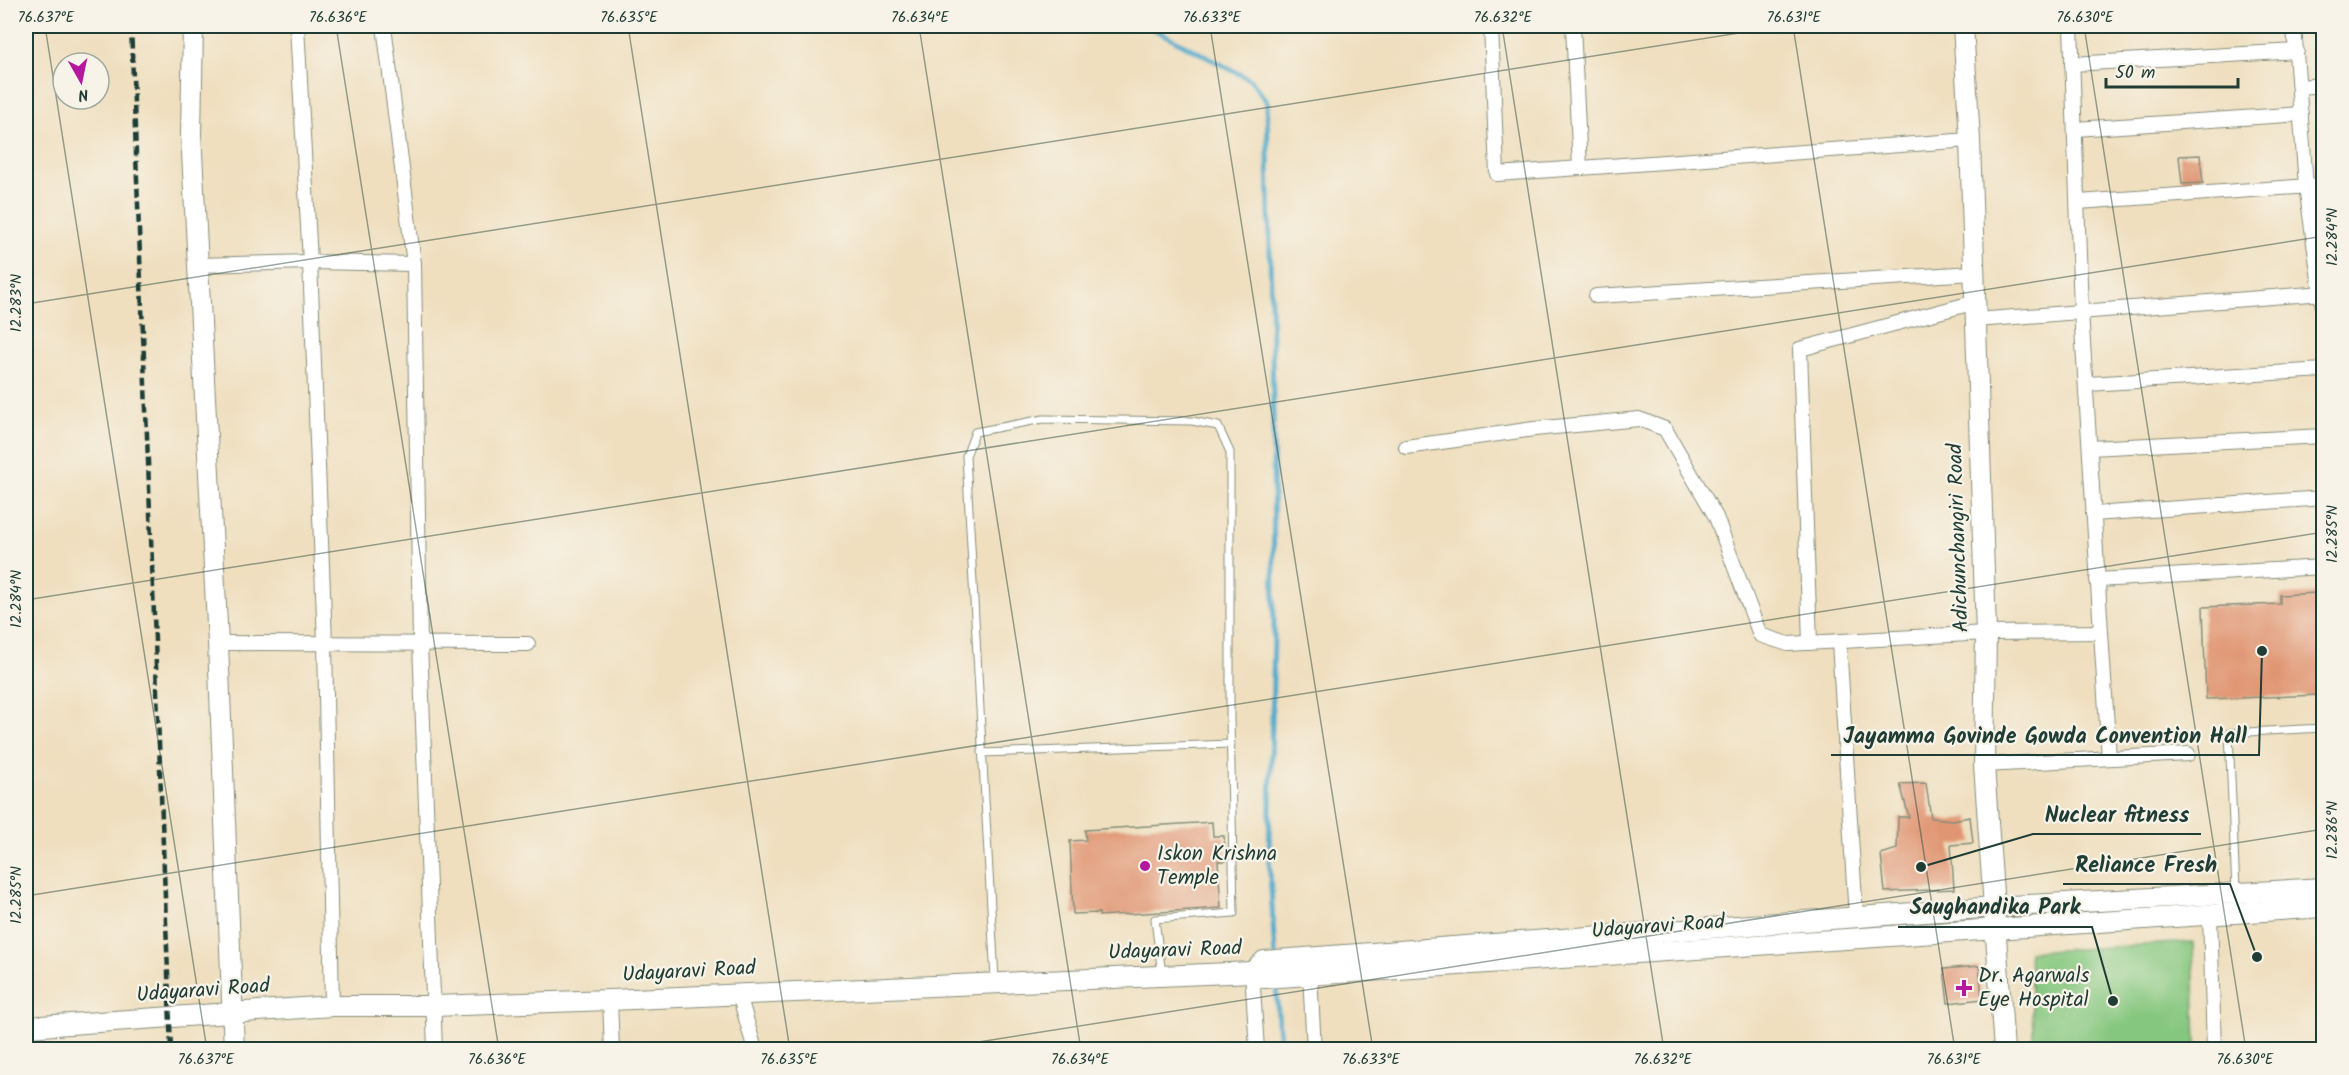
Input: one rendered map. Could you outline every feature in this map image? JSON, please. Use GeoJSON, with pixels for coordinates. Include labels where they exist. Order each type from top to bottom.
{"type":"FeatureCollection","features":[{"type":"Feature","properties":{"kind":"street"},"geometry":{"type":"LineString","coordinates":[[193,26],[190,134],[218,643],[234,1050]]}},
{"type":"Feature","properties":{"kind":"street"},"geometry":{"type":"LineString","coordinates":[[297,26],[310,262],[325,643],[332,1006]]}},
{"type":"Feature","properties":{"kind":"street"},"geometry":{"type":"LineString","coordinates":[[384,26],[414,264],[420,642],[435,1050]]}},
{"type":"Feature","properties":{"kind":"street"},"geometry":{"type":"LineString","coordinates":[[1491,26],[1497,174],[1970,140]]}},
{"type":"Feature","properties":{"kind":"street"},"geometry":{"type":"LineString","coordinates":[[1574,26],[1580,168]]}},
{"type":"Feature","properties":{"kind":"street","name":"Adichunchangiri Road"},"geometry":{"type":"LineString","coordinates":[[1963,26],[1970,140],[1986,633],[1984,765],[2004,1050]]}},
{"type":"Feature","properties":{"kind":"street"},"geometry":{"type":"LineString","coordinates":[[2071,26],[2081,311],[2109,758]]}},
{"type":"Feature","properties":{"kind":"street"},"geometry":{"type":"LineString","coordinates":[[2294,26],[2306,186],[2324,315]]}},
{"type":"Feature","properties":{"kind":"street"},"geometry":{"type":"LineString","coordinates":[[2072,64],[2297,51]]}},
{"type":"Feature","properties":{"kind":"street"},"geometry":{"type":"LineString","coordinates":[[2298,87],[2324,85]]}},
{"type":"Feature","properties":{"kind":"street"},"geometry":{"type":"LineString","coordinates":[[2075,129],[2301,114]]}},
{"type":"Feature","properties":{"kind":"street"},"geometry":{"type":"LineString","coordinates":[[2078,202],[2324,185]]}},
{"type":"Feature","properties":{"kind":"street"},"geometry":{"type":"LineString","coordinates":[[197,265],[310,262],[414,264]]}},
{"type":"Feature","properties":{"kind":"street"},"geometry":{"type":"LineString","coordinates":[[1596,296],[1974,273]]}},
{"type":"Feature","properties":{"kind":"street"},"geometry":{"type":"LineString","coordinates":[[1810,643],[1800,349],[1976,311],[2081,311],[2322,293]]}},
{"type":"Feature","properties":{"kind":"street"},"geometry":{"type":"LineString","coordinates":[[2087,384],[2324,370]]}},
{"type":"Feature","properties":{"kind":"street"},"geometry":{"type":"LineString","coordinates":[[1406,447],[1534,429],[1640,419],[1665,429],[1716,517],[1760,635],[1788,644],[1986,633],[2101,632]]}},
{"type":"Feature","properties":{"kind":"street"},"geometry":{"type":"LineString","coordinates":[[2090,448],[2324,436]]}},
{"type":"Feature","properties":{"kind":"street"},"geometry":{"type":"LineString","coordinates":[[2093,514],[2324,498]]}},
{"type":"Feature","properties":{"kind":"street"},"geometry":{"type":"LineString","coordinates":[[2097,579],[2324,567]]}},
{"type":"Feature","properties":{"kind":"street"},"geometry":{"type":"LineString","coordinates":[[1839,642],[1856,917]]}},
{"type":"Feature","properties":{"kind":"street"},"geometry":{"type":"LineString","coordinates":[[218,643],[528,644]]}},
{"type":"Feature","properties":{"kind":"street"},"geometry":{"type":"LineString","coordinates":[[1984,765],[2188,754]]}},
{"type":"Feature","properties":{"kind":"street"},"geometry":{"type":"LineString","coordinates":[[1314,1050],[1307,969],[1856,917],[2324,888]]}},
{"type":"Feature","properties":{"kind":"street","name":"Udayaravi Road"},"geometry":{"type":"LineString","coordinates":[[26,1027],[332,1006],[432,1006],[610,1000],[1307,969],[2324,907]]}},
{"type":"Feature","properties":{"kind":"street"},"geometry":{"type":"LineString","coordinates":[[2210,914],[2214,1050]]}},
{"type":"Feature","properties":{"kind":"street"},"geometry":{"type":"LineString","coordinates":[[1257,1050],[1260,970]]}},
{"type":"Feature","properties":{"kind":"street"},"geometry":{"type":"LineString","coordinates":[[739,994],[756,1050]]}},
{"type":"Feature","properties":{"kind":"street"},"geometry":{"type":"LineString","coordinates":[[610,1000],[612,1050]]}},
{"type":"Feature","properties":{"kind":"lane"},"geometry":{"type":"LineString","coordinates":[[995,983],[966,456],[975,432],[1043,419],[1192,421],[1218,426],[1230,452],[1234,913],[1155,920],[1162,975]]}},
{"type":"Feature","properties":{"kind":"lane"},"geometry":{"type":"LineString","coordinates":[[2236,893],[2229,733],[2324,728]]}},
{"type":"Feature","properties":{"kind":"lane"},"geometry":{"type":"LineString","coordinates":[[982,753],[1231,744]]}},
{"type":"Feature","properties":{"kind":"green space"},"geometry":{"type":"Polygon","coordinates":[[[2193,942],[2196,1049],[2034,1049],[2029,952],[2193,942]]]}},
{"type":"Feature","properties":{"kind":"building"},"geometry":{"type":"Polygon","coordinates":[[[2200,155],[2203,183],[2182,184],[2179,156],[2200,155]]]}},
{"type":"Feature","properties":{"kind":"building"},"geometry":{"type":"Polygon","coordinates":[[[2317,593],[2321,695],[2206,699],[2203,607],[2280,604],[2280,595],[2317,593]]]}},
{"type":"Feature","properties":{"kind":"building"},"geometry":{"type":"Polygon","coordinates":[[[1926,783],[1931,818],[1953,820],[1970,817],[1973,843],[1951,845],[1954,889],[1885,892],[1881,854],[1897,849],[1898,817],[1909,817],[1900,784],[1926,783]]]}},
{"type":"Feature","properties":{"kind":"building","name":"Iskon Krishna Temple"},"geometry":{"type":"Polygon","coordinates":[[[1212,822],[1213,836],[1224,836],[1226,861],[1218,861],[1221,908],[1099,916],[1099,913],[1073,914],[1070,841],[1086,840],[1085,830],[1212,822]]]}},
{"type":"Feature","properties":{"kind":"building"},"geometry":{"type":"Polygon","coordinates":[[[1979,966],[1982,999],[1948,1003],[1944,969],[1979,966]]]}},
{"type":"Feature","properties":{"kind":"waterway"},"geometry":{"type":"LineString","coordinates":[[1148,26],[1251,80],[1267,102],[1273,397],[1274,635],[1269,856],[1275,955]]}},
{"type":"Feature","properties":{"kind":"waterway"},"geometry":{"type":"LineString","coordinates":[[1276,982],[1280,1050]]}},
{"type":"Feature","properties":{"kind":"railway"},"geometry":{"type":"LineString","coordinates":[[131,26],[171,1050]]}},
{"type":"Feature","properties":{"kind":"place","name":"Jayamma Govinde Gowda Convention Hall"},"geometry":{"type":"Point","coordinates":[2262,651]}},
{"type":"Feature","properties":{"kind":"place","name":"Iskon Krishna Temple"},"geometry":{"type":"Point","coordinates":[1145,866]}},
{"type":"Feature","properties":{"kind":"place","name":"Nuclear fitness"},"geometry":{"type":"Point","coordinates":[1921,867]}},
{"type":"Feature","properties":{"kind":"place","name":"Reliance Fresh"},"geometry":{"type":"Point","coordinates":[2257,957]}},
{"type":"Feature","properties":{"kind":"place","name":"Dr. Agarwals Eye Hospital"},"geometry":{"type":"Point","coordinates":[1964,988]}},
{"type":"Feature","properties":{"kind":"place","name":"Saughandika Park"},"geometry":{"type":"Point","coordinates":[2113,1001]}}]}
